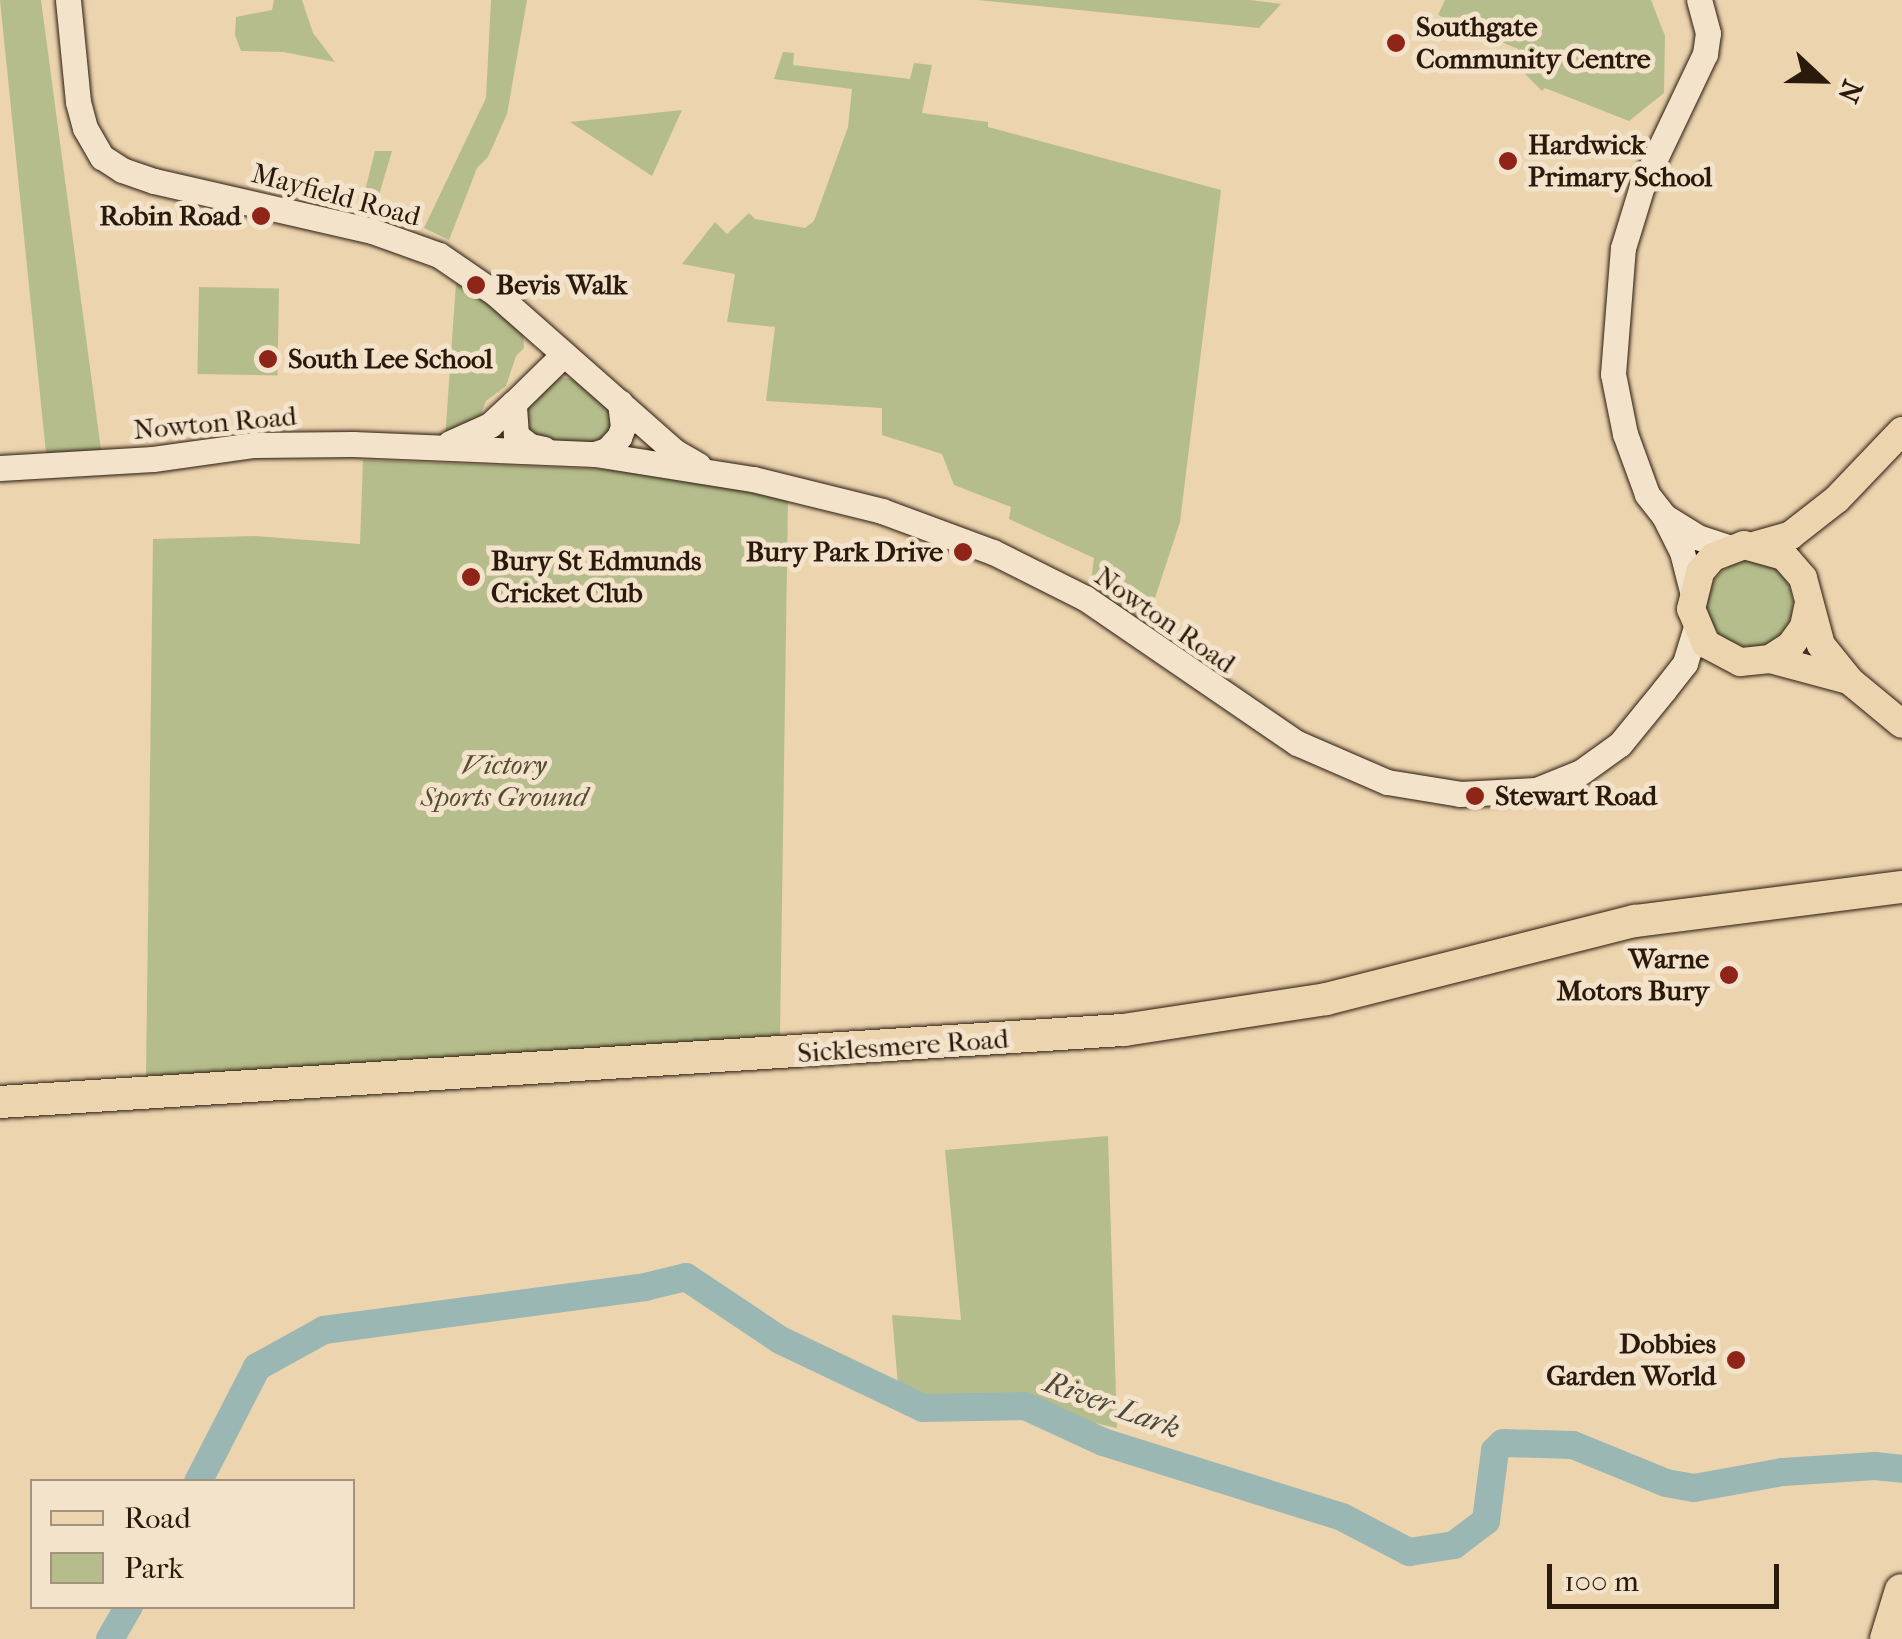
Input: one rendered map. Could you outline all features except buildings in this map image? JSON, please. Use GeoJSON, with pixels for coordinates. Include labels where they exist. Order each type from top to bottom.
{"type":"FeatureCollection","features":[{"type":"Feature","properties":{"kind":"highway","name":"Sicklesmere Road"},"geometry":{"type":"LineString","coordinates":[[1793,898],[1902,868]]}},
{"type":"Feature","properties":{"kind":"highway","name":"Sicklesmere Road"},"geometry":{"type":"LineString","coordinates":[[0,1102],[1124,1030],[1326,999],[1635,921],[1902,887]]}},
{"type":"Feature","properties":{"kind":"highway"},"geometry":{"type":"LineString","coordinates":[[1886,1639],[1902,1590]]}},
{"type":"Feature","properties":{"kind":"main road"},"geometry":{"type":"LineString","coordinates":[[1850,681],[1770,659],[1740,662],[1722,656],[1696,628],[1692,591],[1700,572],[1744,546],[1792,535],[1836,500],[1902,431]]}},
{"type":"Feature","properties":{"kind":"main road"},"geometry":{"type":"LineString","coordinates":[[1770,659],[1790,646],[1804,627],[1806,550],[1836,500]]}},
{"type":"Feature","properties":{"kind":"main road"},"geometry":{"type":"LineString","coordinates":[[1744,546],[1784,556],[1806,591],[1821,644],[1850,681],[1902,724]]}},
{"type":"Feature","properties":{"kind":"street","name":"Mayfield Road"},"geometry":{"type":"LineString","coordinates":[[68,0],[78,102],[85,128],[102,157],[122,170],[154,181],[372,231],[416,246],[471,274],[674,451],[707,470]]}},
{"type":"Feature","properties":{"kind":"street"},"geometry":{"type":"LineString","coordinates":[[1692,591],[1682,552],[1664,516],[1647,494],[1625,434],[1612,374],[1623,248],[1642,186],[1667,128],[1691,89],[1708,32],[1699,0]]}},
{"type":"Feature","properties":{"kind":"street","name":"Nowton Road"},"geometry":{"type":"LineString","coordinates":[[435,446],[472,436],[514,403],[564,354]]}},
{"type":"Feature","properties":{"kind":"street"},"geometry":{"type":"LineString","coordinates":[[595,454],[607,450],[619,437],[623,427],[620,402]]}},
{"type":"Feature","properties":{"kind":"street","name":"Nowton Road"},"geometry":{"type":"LineString","coordinates":[[514,403],[516,434],[530,446],[554,451]]}},
{"type":"Feature","properties":{"kind":"street","name":"Nowton Road"},"geometry":{"type":"LineString","coordinates":[[0,468],[136,460],[268,444],[554,451],[707,470],[882,511],[993,552],[1095,605],[1271,728],[1387,782],[1460,794],[1520,792],[1560,783],[1620,744],[1685,663],[1696,628]]}},
{"type":"Feature","properties":{"kind":"street"},"geometry":{"type":"LineString","coordinates":[[1664,516],[1697,537],[1744,546]]}},
{"type":"Feature","properties":{"kind":"street","name":"Nowton Road"},"geometry":{"type":"LineString","coordinates":[[1664,690],[1713,664],[1740,662]]}},
{"type":"Feature","properties":{"kind":"green space"},"geometry":{"type":"Polygon","coordinates":[[[0,0],[41,0],[101,450],[46,453],[0,0]]]}},
{"type":"Feature","properties":{"kind":"green space"},"geometry":{"type":"Polygon","coordinates":[[[274,0],[302,0],[313,33],[335,62],[283,52],[241,51],[235,35],[236,17],[272,10],[274,0]]]}},
{"type":"Feature","properties":{"kind":"green space"},"geometry":{"type":"Polygon","coordinates":[[[491,0],[527,0],[507,114],[488,157],[477,168],[449,240],[424,228],[486,98],[491,0]]]}},
{"type":"Feature","properties":{"kind":"green space"},"geometry":{"type":"Polygon","coordinates":[[[977,0],[1250,0],[1281,4],[1259,28],[977,0]]]}},
{"type":"Feature","properties":{"kind":"green space"},"geometry":{"type":"Polygon","coordinates":[[[1445,0],[1651,0],[1665,36],[1664,93],[1629,121],[1545,88],[1542,91],[1522,71],[1525,58],[1518,49],[1438,15],[1445,0]]]}},
{"type":"Feature","properties":{"kind":"green space"},"geometry":{"type":"Polygon","coordinates":[[[783,52],[794,53],[793,65],[910,79],[914,63],[932,65],[922,113],[988,122],[988,127],[1221,190],[1180,522],[1145,628],[1090,588],[1094,558],[1009,519],[1011,507],[954,485],[942,454],[882,435],[882,408],[766,401],[775,327],[727,322],[735,274],[682,264],[715,222],[727,234],[749,213],[755,219],[805,228],[814,221],[848,127],[852,89],[774,79],[783,52]]]}},
{"type":"Feature","properties":{"kind":"green space"},"geometry":{"type":"Polygon","coordinates":[[[682,110],[652,176],[570,122],[682,110]]]}},
{"type":"Feature","properties":{"kind":"green space"},"geometry":{"type":"Polygon","coordinates":[[[375,151],[392,151],[371,222],[358,218],[375,151]]]}},
{"type":"Feature","properties":{"kind":"green space"},"geometry":{"type":"Polygon","coordinates":[[[456,283],[485,293],[523,329],[524,348],[516,356],[506,386],[486,401],[479,419],[445,439],[456,283]]]}},
{"type":"Feature","properties":{"kind":"green space"},"geometry":{"type":"Polygon","coordinates":[[[199,287],[279,288],[277,375],[197,374],[199,287]]]}},
{"type":"Feature","properties":{"kind":"green space"},"geometry":{"type":"Polygon","coordinates":[[[560,377],[574,379],[610,411],[612,429],[599,443],[540,440],[530,435],[524,408],[560,377]]]}},
{"type":"Feature","properties":{"kind":"green space","name":"Victory Sports Ground"},"geometry":{"type":"Polygon","coordinates":[[[363,460],[625,470],[788,499],[780,1035],[478,1061],[146,1076],[153,539],[255,536],[360,544],[363,460]]]}},
{"type":"Feature","properties":{"kind":"green space"},"geometry":{"type":"Polygon","coordinates":[[[1742,561],[1758,561],[1781,573],[1790,587],[1790,621],[1781,635],[1758,647],[1742,647],[1726,640],[1714,628],[1707,612],[1707,596],[1714,580],[1726,568],[1742,561]]]}},
{"type":"Feature","properties":{"kind":"green space"},"geometry":{"type":"Polygon","coordinates":[[[1108,1136],[1117,1428],[1007,1403],[953,1402],[898,1386],[892,1315],[961,1320],[945,1150],[1108,1136]]]}},
{"type":"Feature","properties":{"kind":"waterway","name":"River Lark"},"geometry":{"type":"LineString","coordinates":[[200,1479],[257,1367],[324,1330],[645,1287],[686,1277],[780,1340],[923,1408],[1025,1406],[1103,1442],[1342,1517],[1409,1552],[1454,1545],[1486,1521],[1495,1451],[1503,1443],[1573,1445],[1666,1483],[1694,1488],[1783,1472],[1875,1466],[1902,1469]]}},
{"type":"Feature","properties":{"kind":"waterway","name":"River Lark"},"geometry":{"type":"LineString","coordinates":[[110,1639],[127,1609]]}},
{"type":"Feature","properties":{"kind":"place","name":"Southgate Community Centre"},"geometry":{"type":"Point","coordinates":[1396,43]}},
{"type":"Feature","properties":{"kind":"place","name":"Hardwick Primary School"},"geometry":{"type":"Point","coordinates":[1508,161]}},
{"type":"Feature","properties":{"kind":"place","name":"Robin Road"},"geometry":{"type":"Point","coordinates":[261,216]}},
{"type":"Feature","properties":{"kind":"place","name":"Bevis Walk"},"geometry":{"type":"Point","coordinates":[476,285]}},
{"type":"Feature","properties":{"kind":"place","name":"South Lee School"},"geometry":{"type":"Point","coordinates":[268,359]}},
{"type":"Feature","properties":{"kind":"place","name":"Bury Park Drive"},"geometry":{"type":"Point","coordinates":[963,552]}},
{"type":"Feature","properties":{"kind":"place","name":"Bury St Edmunds Cricket Club"},"geometry":{"type":"Point","coordinates":[471,577]}},
{"type":"Feature","properties":{"kind":"place","name":"Stewart Road"},"geometry":{"type":"Point","coordinates":[1475,796]}},
{"type":"Feature","properties":{"kind":"place","name":"Warne Motors Bury"},"geometry":{"type":"Point","coordinates":[1729,975]}},
{"type":"Feature","properties":{"kind":"place","name":"Dobbies Garden World"},"geometry":{"type":"Point","coordinates":[1736,1360]}}]}
